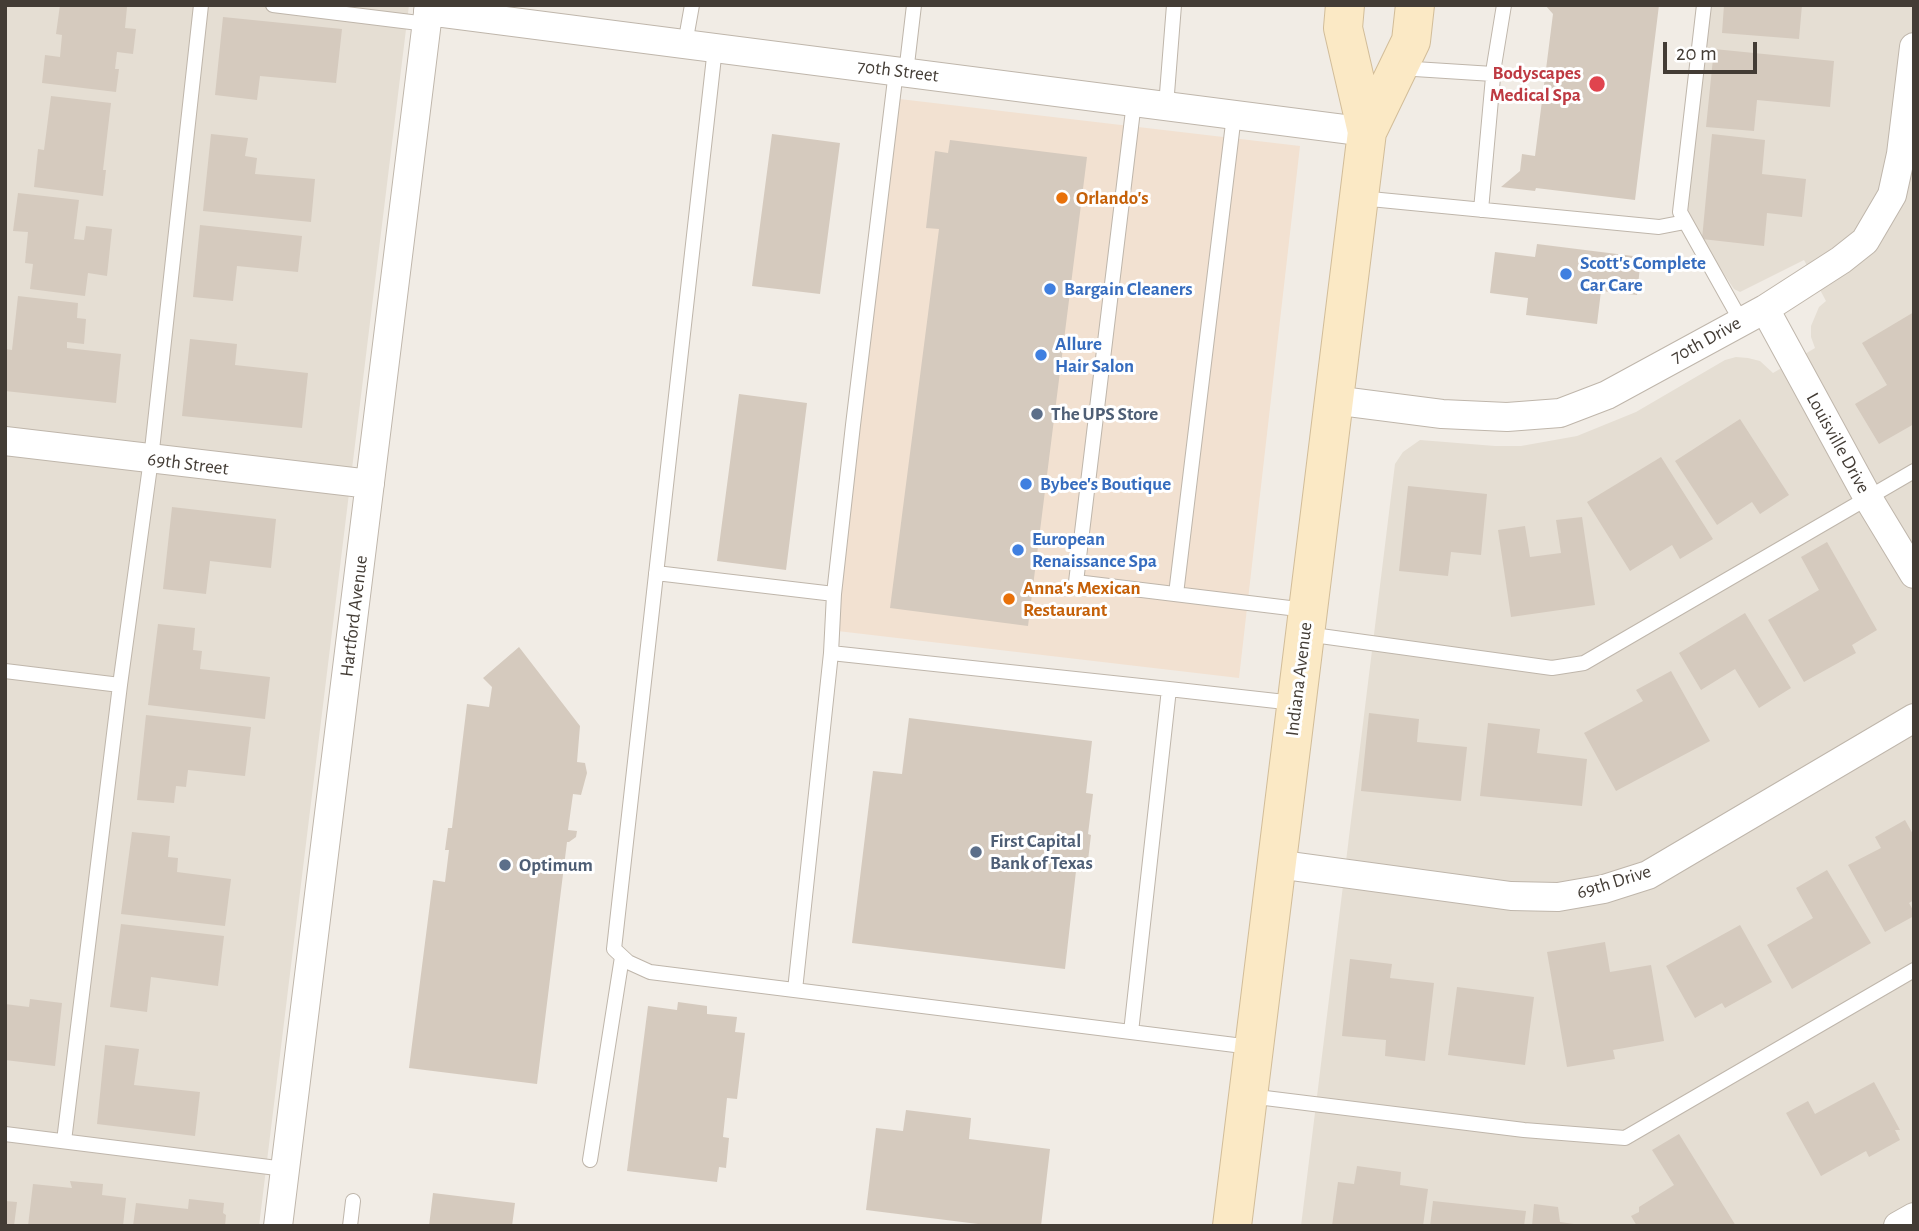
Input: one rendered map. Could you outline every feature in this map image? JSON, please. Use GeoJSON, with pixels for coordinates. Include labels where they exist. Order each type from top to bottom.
{"type":"FeatureCollection","features":[{"type":"Feature","properties":{"kind":"main road","name":"Indiana Avenue"},"geometry":{"type":"LineString","coordinates":[[1345,5],[1343,28],[1367,132]]}},
{"type":"Feature","properties":{"kind":"main road","name":"Indiana Avenue"},"geometry":{"type":"LineString","coordinates":[[1232,1226],[1367,132],[1411,41],[1415,5]]}},
{"type":"Feature","properties":{"kind":"street","name":"70th Street"},"geometry":{"type":"LineString","coordinates":[[428,14],[685,44],[1367,132]]}},
{"type":"Feature","properties":{"kind":"street","name":"Hartford Avenue"},"geometry":{"type":"LineString","coordinates":[[278,1226],[428,14]]}},
{"type":"Feature","properties":{"kind":"street","name":"70th Drive"},"geometry":{"type":"LineString","coordinates":[[1333,400],[1443,414],[1507,417],[1560,413],[1607,395],[1753,315],[1841,260],[1865,241],[1892,195],[1901,154],[1914,47]]}},
{"type":"Feature","properties":{"kind":"street","name":"Louisville Drive"},"geometry":{"type":"LineString","coordinates":[[1753,315],[1914,575]]}},
{"type":"Feature","properties":{"kind":"street","name":"69th Street"},"geometry":{"type":"LineString","coordinates":[[5,441],[370,484]]}},
{"type":"Feature","properties":{"kind":"street","name":"69th Drive"},"geometry":{"type":"LineString","coordinates":[[1276,864],[1511,896],[1558,897],[1604,889],[1648,875],[1914,718]]}},
{"type":"Feature","properties":{"kind":"street"},"geometry":{"type":"LineString","coordinates":[[1898,1226],[1914,1217]]}},
{"type":"Feature","properties":{"kind":"lane"},"geometry":{"type":"LineString","coordinates":[[64,1141],[120,685],[151,459],[201,5]]}},
{"type":"Feature","properties":{"kind":"lane"},"geometry":{"type":"LineString","coordinates":[[273,5],[428,14]]}},
{"type":"Feature","properties":{"kind":"lane"},"geometry":{"type":"LineString","coordinates":[[685,44],[692,5]]}},
{"type":"Feature","properties":{"kind":"lane"},"geometry":{"type":"LineString","coordinates":[[795,990],[857,385],[901,72],[914,5]]}},
{"type":"Feature","properties":{"kind":"lane"},"geometry":{"type":"LineString","coordinates":[[1166,106],[1174,5]]}},
{"type":"Feature","properties":{"kind":"lane"},"geometry":{"type":"LineString","coordinates":[[1481,210],[1493,74],[1504,5]]}},
{"type":"Feature","properties":{"kind":"lane"},"geometry":{"type":"LineString","coordinates":[[1704,5],[1679,212],[1753,315]]}},
{"type":"Feature","properties":{"kind":"lane"},"geometry":{"type":"LineString","coordinates":[[715,48],[614,949],[628,962],[650,972],[1254,1047]]}},
{"type":"Feature","properties":{"kind":"lane"},"geometry":{"type":"LineString","coordinates":[[1398,68],[1493,74]]}},
{"type":"Feature","properties":{"kind":"lane"},"geometry":{"type":"LineString","coordinates":[[1134,102],[1076,582],[1176,594],[1306,622],[1552,668],[1584,663],[1914,471]]}},
{"type":"Feature","properties":{"kind":"lane"},"geometry":{"type":"LineString","coordinates":[[1176,594],[1234,115]]}},
{"type":"Feature","properties":{"kind":"lane"},"geometry":{"type":"LineString","coordinates":[[1358,198],[1659,227],[1685,222]]}},
{"type":"Feature","properties":{"kind":"lane"},"geometry":{"type":"LineString","coordinates":[[656,573],[834,594]]}},
{"type":"Feature","properties":{"kind":"lane"},"geometry":{"type":"LineString","coordinates":[[831,653],[1296,703]]}},
{"type":"Feature","properties":{"kind":"lane"},"geometry":{"type":"LineString","coordinates":[[5,671],[120,685]]}},
{"type":"Feature","properties":{"kind":"lane"},"geometry":{"type":"LineString","coordinates":[[1130,1032],[1169,690]]}},
{"type":"Feature","properties":{"kind":"lane"},"geometry":{"type":"LineString","coordinates":[[590,1160],[622,957]]}},
{"type":"Feature","properties":{"kind":"lane"},"geometry":{"type":"LineString","coordinates":[[1248,1096],[1524,1130],[1625,1138],[1914,970]]}},
{"type":"Feature","properties":{"kind":"lane"},"geometry":{"type":"LineString","coordinates":[[5,1134],[285,1169]]}},
{"type":"Feature","properties":{"kind":"lane"},"geometry":{"type":"LineString","coordinates":[[350,1226],[354,1201]]}},
{"type":"Feature","properties":{"kind":"shaded area"},"geometry":{"type":"Polygon","coordinates":[[[5,5],[409,5],[259,1226],[5,1226],[5,5]]]}},
{"type":"Feature","properties":{"kind":"shaded area"},"geometry":{"type":"Polygon","coordinates":[[[1710,5],[1914,5],[1914,1226],[1301,1226],[1395,464],[1403,452],[1420,440],[1521,446],[1577,436],[1636,412],[1725,360],[1736,357],[1760,361],[1773,373],[1815,348],[1811,326],[1819,307],[1826,301],[1804,260],[1740,292],[1734,289],[1697,234],[1686,211],[1710,5]]]}},
{"type":"Feature","properties":{"kind":"shaded area"},"geometry":{"type":"Polygon","coordinates":[[[891,98],[1300,146],[1239,678],[829,630],[891,98]]]}},
{"type":"Feature","properties":{"kind":"building"},"geometry":{"type":"Polygon","coordinates":[[[60,5],[127,7],[125,28],[136,29],[133,54],[117,52],[115,69],[119,69],[116,92],[42,83],[45,55],[60,57],[62,35],[56,34],[60,5]]]}},
{"type":"Feature","properties":{"kind":"building","name":"Bodyscapes Medical Spa"},"geometry":{"type":"Polygon","coordinates":[[[1545,5],[1659,5],[1635,200],[1536,188],[1535,191],[1501,187],[1520,171],[1522,154],[1535,156],[1553,14],[1545,5]]]}},
{"type":"Feature","properties":{"kind":"building"},"geometry":{"type":"Polygon","coordinates":[[[1724,5],[1802,5],[1799,39],[1722,33],[1724,5]]]}},
{"type":"Feature","properties":{"kind":"building"},"geometry":{"type":"Polygon","coordinates":[[[223,17],[342,29],[336,83],[260,76],[257,100],[215,95],[223,17]]]}},
{"type":"Feature","properties":{"kind":"building"},"geometry":{"type":"Polygon","coordinates":[[[1714,49],[1834,61],[1830,107],[1757,100],[1754,131],[1706,127],[1714,49]]]}},
{"type":"Feature","properties":{"kind":"building"},"geometry":{"type":"Polygon","coordinates":[[[51,96],[111,103],[103,170],[106,170],[103,196],[34,187],[38,149],[44,150],[51,96]]]}},
{"type":"Feature","properties":{"kind":"building"},"geometry":{"type":"Polygon","coordinates":[[[211,134],[248,138],[245,156],[257,158],[255,174],[315,179],[311,222],[203,211],[211,134]]]}},
{"type":"Feature","properties":{"kind":"building"},"geometry":{"type":"Polygon","coordinates":[[[772,134],[840,143],[820,294],[752,286],[772,134]]]}},
{"type":"Feature","properties":{"kind":"building"},"geometry":{"type":"Polygon","coordinates":[[[1712,134],[1765,140],[1762,174],[1806,179],[1802,217],[1767,213],[1764,246],[1702,239],[1712,134]]]}},
{"type":"Feature","properties":{"kind":"building"},"geometry":{"type":"Polygon","coordinates":[[[950,140],[1087,157],[1028,626],[890,608],[939,229],[926,228],[935,151],[948,153],[950,140]]]}},
{"type":"Feature","properties":{"kind":"building"},"geometry":{"type":"Polygon","coordinates":[[[18,193],[79,200],[74,239],[84,240],[86,226],[112,229],[107,276],[88,273],[85,296],[30,289],[33,264],[25,263],[28,232],[13,231],[18,193]]]}},
{"type":"Feature","properties":{"kind":"building"},"geometry":{"type":"Polygon","coordinates":[[[200,225],[302,236],[298,272],[237,266],[233,301],[193,297],[200,225]]]}},
{"type":"Feature","properties":{"kind":"building","name":"Scott's Complete Car Care"},"geometry":{"type":"Polygon","coordinates":[[[1537,244],[1641,257],[1637,295],[1601,291],[1597,324],[1526,315],[1528,298],[1490,293],[1495,252],[1535,257],[1537,244]]]}},
{"type":"Feature","properties":{"kind":"building"},"geometry":{"type":"Polygon","coordinates":[[[18,296],[78,303],[77,318],[86,319],[84,344],[67,342],[67,348],[121,354],[116,403],[5,391],[5,349],[12,350],[18,296]]]}},
{"type":"Feature","properties":{"kind":"building"},"geometry":{"type":"Polygon","coordinates":[[[1914,312],[1914,424],[1879,444],[1855,404],[1887,385],[1862,343],[1914,312]]]}},
{"type":"Feature","properties":{"kind":"building"},"geometry":{"type":"Polygon","coordinates":[[[190,339],[237,344],[235,365],[308,373],[302,428],[182,416],[190,339]]]}},
{"type":"Feature","properties":{"kind":"building"},"geometry":{"type":"Polygon","coordinates":[[[739,394],[807,403],[786,570],[717,561],[739,394]]]}},
{"type":"Feature","properties":{"kind":"building"},"geometry":{"type":"Polygon","coordinates":[[[1740,419],[1789,495],[1760,514],[1752,502],[1717,525],[1675,461],[1740,419]]]}},
{"type":"Feature","properties":{"kind":"building"},"geometry":{"type":"Polygon","coordinates":[[[1661,457],[1713,539],[1680,559],[1672,545],[1630,571],[1587,502],[1661,457]]]}},
{"type":"Feature","properties":{"kind":"building"},"geometry":{"type":"Polygon","coordinates":[[[1408,486],[1487,494],[1481,555],[1451,552],[1448,576],[1399,571],[1408,486]]]}},
{"type":"Feature","properties":{"kind":"building"},"geometry":{"type":"Polygon","coordinates":[[[172,507],[276,519],[271,568],[210,561],[206,594],[163,589],[172,507]]]}},
{"type":"Feature","properties":{"kind":"building"},"geometry":{"type":"Polygon","coordinates":[[[1582,517],[1595,605],[1511,617],[1498,530],[1525,526],[1530,557],[1561,553],[1556,520],[1582,517]]]}},
{"type":"Feature","properties":{"kind":"building"},"geometry":{"type":"Polygon","coordinates":[[[1827,542],[1877,630],[1852,645],[1856,653],[1804,682],[1768,620],[1819,590],[1801,557],[1827,542]]]}},
{"type":"Feature","properties":{"kind":"building"},"geometry":{"type":"Polygon","coordinates":[[[1745,613],[1791,688],[1759,708],[1735,669],[1701,690],[1679,653],[1745,613]]]}},
{"type":"Feature","properties":{"kind":"building"},"geometry":{"type":"Polygon","coordinates":[[[158,624],[195,628],[193,650],[202,651],[200,669],[270,677],[265,719],[148,705],[158,624]]]}},
{"type":"Feature","properties":{"kind":"building","name":"Optimum"},"geometry":{"type":"Polygon","coordinates":[[[519,647],[580,726],[577,762],[585,763],[587,773],[581,795],[573,794],[568,830],[577,831],[576,837],[567,842],[537,1084],[409,1068],[433,880],[445,882],[449,850],[445,850],[448,828],[452,828],[467,704],[489,707],[492,687],[483,678],[519,647]]]}},
{"type":"Feature","properties":{"kind":"building"},"geometry":{"type":"Polygon","coordinates":[[[1671,671],[1710,741],[1616,791],[1584,733],[1643,701],[1636,690],[1671,671]]]}},
{"type":"Feature","properties":{"kind":"building"},"geometry":{"type":"Polygon","coordinates":[[[1369,713],[1419,719],[1417,742],[1467,747],[1461,801],[1361,791],[1369,713]]]}},
{"type":"Feature","properties":{"kind":"building"},"geometry":{"type":"Polygon","coordinates":[[[146,715],[251,727],[245,776],[188,770],[186,787],[176,786],[174,803],[137,800],[146,715]]]}},
{"type":"Feature","properties":{"kind":"building","name":"First Capital Bank of Texas"},"geometry":{"type":"Polygon","coordinates":[[[909,718],[1092,741],[1086,793],[1093,794],[1087,869],[1083,868],[1083,872],[1076,871],[1065,969],[852,943],[873,771],[902,774],[909,718]]]}},
{"type":"Feature","properties":{"kind":"building"},"geometry":{"type":"Polygon","coordinates":[[[1488,723],[1540,729],[1537,753],[1587,759],[1582,806],[1480,796],[1488,723]]]}},
{"type":"Feature","properties":{"kind":"building"},"geometry":{"type":"Polygon","coordinates":[[[1905,820],[1914,836],[1914,900],[1909,903],[1914,916],[1885,932],[1848,865],[1881,848],[1875,837],[1905,820]]]}},
{"type":"Feature","properties":{"kind":"building"},"geometry":{"type":"Polygon","coordinates":[[[132,832],[170,836],[168,857],[178,858],[177,872],[231,879],[225,926],[121,914],[132,832]]]}},
{"type":"Feature","properties":{"kind":"building"},"geometry":{"type":"Polygon","coordinates":[[[1827,870],[1871,943],[1792,989],[1767,945],[1813,918],[1796,888],[1827,870]]]}},
{"type":"Feature","properties":{"kind":"building"},"geometry":{"type":"Polygon","coordinates":[[[121,924],[224,936],[218,986],[151,977],[147,1012],[110,1007],[121,924]]]}},
{"type":"Feature","properties":{"kind":"building"},"geometry":{"type":"Polygon","coordinates":[[[1740,925],[1772,982],[1725,1008],[1722,1003],[1695,1018],[1666,966],[1740,925]]]}},
{"type":"Feature","properties":{"kind":"building"},"geometry":{"type":"Polygon","coordinates":[[[1605,942],[1610,972],[1651,965],[1664,1041],[1613,1050],[1615,1059],[1567,1067],[1547,952],[1605,942]]]}},
{"type":"Feature","properties":{"kind":"building"},"geometry":{"type":"Polygon","coordinates":[[[1350,959],[1392,964],[1390,978],[1434,983],[1425,1061],[1385,1056],[1386,1040],[1342,1036],[1350,959]]]}},
{"type":"Feature","properties":{"kind":"building"},"geometry":{"type":"Polygon","coordinates":[[[1457,987],[1534,997],[1525,1065],[1448,1055],[1457,987]]]}},
{"type":"Feature","properties":{"kind":"building"},"geometry":{"type":"Polygon","coordinates":[[[30,999],[62,1003],[55,1066],[5,1060],[5,1004],[29,1007],[30,999]]]}},
{"type":"Feature","properties":{"kind":"building"},"geometry":{"type":"Polygon","coordinates":[[[678,1002],[707,1006],[707,1014],[737,1017],[735,1032],[745,1033],[737,1099],[727,1098],[723,1137],[729,1138],[726,1168],[719,1167],[717,1182],[627,1171],[648,1006],[677,1010],[678,1002]]]}},
{"type":"Feature","properties":{"kind":"building"},"geometry":{"type":"Polygon","coordinates":[[[105,1045],[139,1049],[134,1085],[200,1092],[195,1136],[97,1124],[105,1045]]]}},
{"type":"Feature","properties":{"kind":"building"},"geometry":{"type":"Polygon","coordinates":[[[1874,1082],[1900,1130],[1895,1130],[1900,1140],[1869,1157],[1866,1151],[1821,1176],[1786,1113],[1808,1101],[1815,1114],[1874,1082]]]}},
{"type":"Feature","properties":{"kind":"building"},"geometry":{"type":"Polygon","coordinates":[[[906,1110],[971,1118],[969,1139],[1050,1149],[1041,1226],[994,1226],[866,1210],[876,1128],[903,1131],[906,1110]]]}},
{"type":"Feature","properties":{"kind":"building"},"geometry":{"type":"Polygon","coordinates":[[[1679,1134],[1736,1226],[1637,1226],[1631,1216],[1639,1212],[1639,1207],[1674,1185],[1652,1150],[1679,1134]]]}},
{"type":"Feature","properties":{"kind":"building"},"geometry":{"type":"Polygon","coordinates":[[[1357,1166],[1401,1172],[1400,1185],[1428,1189],[1423,1226],[1332,1226],[1338,1182],[1354,1184],[1357,1166]]]}},
{"type":"Feature","properties":{"kind":"building"},"geometry":{"type":"Polygon","coordinates":[[[70,1181],[103,1184],[102,1195],[126,1198],[123,1226],[28,1226],[33,1184],[72,1188],[70,1181]]]}},
{"type":"Feature","properties":{"kind":"building"},"geometry":{"type":"Polygon","coordinates":[[[433,1193],[515,1203],[512,1226],[429,1226],[433,1193]]]}},
{"type":"Feature","properties":{"kind":"building"},"geometry":{"type":"Polygon","coordinates":[[[189,1199],[224,1203],[225,1226],[133,1226],[136,1203],[188,1209],[189,1199]]]}},
{"type":"Feature","properties":{"kind":"building"},"geometry":{"type":"Polygon","coordinates":[[[5,1201],[17,1202],[14,1226],[5,1226],[5,1201]]]}},
{"type":"Feature","properties":{"kind":"building"},"geometry":{"type":"Polygon","coordinates":[[[1433,1201],[1526,1211],[1524,1226],[1430,1226],[1433,1201]]]}},
{"type":"Feature","properties":{"kind":"building"},"geometry":{"type":"Polygon","coordinates":[[[1534,1204],[1558,1207],[1560,1222],[1574,1226],[1532,1226],[1534,1204]]]}},
{"type":"Feature","properties":{"kind":"place","name":"Bodyscapes Medical Spa"},"geometry":{"type":"Point","coordinates":[1597,84]}},
{"type":"Feature","properties":{"kind":"place","name":"Orlando's"},"geometry":{"type":"Point","coordinates":[1062,198]}},
{"type":"Feature","properties":{"kind":"place","name":"Scott's Complete Car Care"},"geometry":{"type":"Point","coordinates":[1566,274]}},
{"type":"Feature","properties":{"kind":"place","name":"Bargain Cleaners"},"geometry":{"type":"Point","coordinates":[1050,289]}},
{"type":"Feature","properties":{"kind":"place","name":"Allure Hair Salon"},"geometry":{"type":"Point","coordinates":[1041,355]}},
{"type":"Feature","properties":{"kind":"place","name":"The UPS Store"},"geometry":{"type":"Point","coordinates":[1037,414]}},
{"type":"Feature","properties":{"kind":"place","name":"Bybee's Boutique"},"geometry":{"type":"Point","coordinates":[1026,484]}},
{"type":"Feature","properties":{"kind":"place","name":"European Renaissance Spa"},"geometry":{"type":"Point","coordinates":[1018,550]}},
{"type":"Feature","properties":{"kind":"place","name":"Anna's Mexican Restaurant"},"geometry":{"type":"Point","coordinates":[1009,599]}},
{"type":"Feature","properties":{"kind":"place","name":"First Capital Bank of Texas"},"geometry":{"type":"Point","coordinates":[976,852]}},
{"type":"Feature","properties":{"kind":"place","name":"Optimum"},"geometry":{"type":"Point","coordinates":[505,865]}}]}
